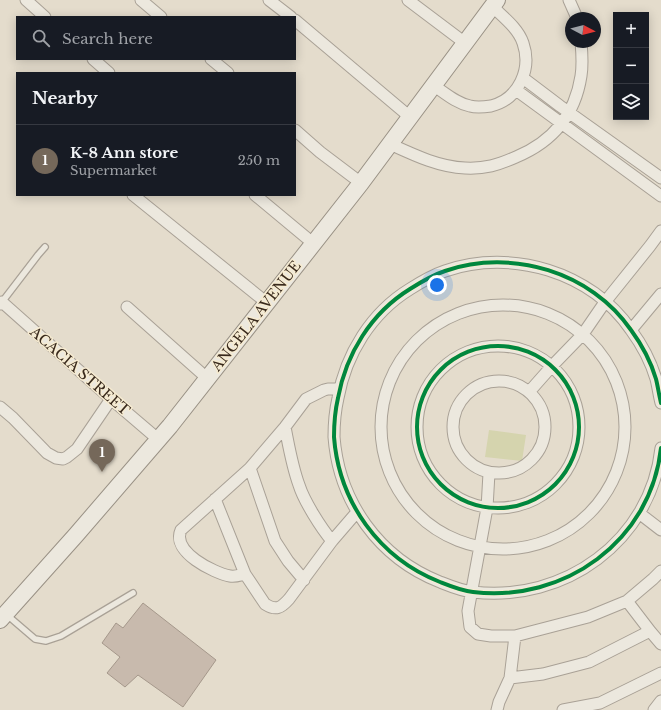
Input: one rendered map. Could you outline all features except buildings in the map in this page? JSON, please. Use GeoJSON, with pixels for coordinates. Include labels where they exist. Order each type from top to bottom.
{"type":"FeatureCollection","features":[{"type":"Feature","properties":{"kind":"main road","name":"ANGELA AVENUE"},"geometry":{"type":"LineString","coordinates":[[3,616],[159,440],[361,184],[494,3]]}},
{"type":"Feature","properties":{"kind":"street"},"geometry":{"type":"LineString","coordinates":[[26,0],[44,16]]}},
{"type":"Feature","properties":{"kind":"street"},"geometry":{"type":"LineString","coordinates":[[141,0],[160,16]]}},
{"type":"Feature","properties":{"kind":"street"},"geometry":{"type":"LineString","coordinates":[[269,0],[290,16]]}},
{"type":"Feature","properties":{"kind":"street"},"geometry":{"type":"LineString","coordinates":[[408,0],[465,43]]}},
{"type":"Feature","properties":{"kind":"street"},"geometry":{"type":"LineString","coordinates":[[569,0],[574,12]]}},
{"type":"Feature","properties":{"kind":"street"},"geometry":{"type":"LineString","coordinates":[[433,85],[460,103],[472,107],[484,107],[496,104],[507,99],[516,90],[523,78],[526,66],[526,54],[523,42],[494,3]]}},
{"type":"Feature","properties":{"kind":"street"},"geometry":{"type":"LineString","coordinates":[[296,21],[410,117]]}},
{"type":"Feature","properties":{"kind":"street"},"geometry":{"type":"LineString","coordinates":[[390,144],[418,157],[464,168],[481,168],[501,164],[524,154],[551,136],[570,112],[578,90],[581,76],[582,48]]}},
{"type":"Feature","properties":{"kind":"street"},"geometry":{"type":"LineString","coordinates":[[94,60],[108,72]]}},
{"type":"Feature","properties":{"kind":"street"},"geometry":{"type":"LineString","coordinates":[[212,60],[227,72]]}},
{"type":"Feature","properties":{"kind":"street"},"geometry":{"type":"LineString","coordinates":[[523,78],[661,178]]}},
{"type":"Feature","properties":{"kind":"street"},"geometry":{"type":"LineString","coordinates":[[516,90],[661,196]]}},
{"type":"Feature","properties":{"kind":"street"},"geometry":{"type":"LineString","coordinates":[[296,131],[361,184]]}},
{"type":"Feature","properties":{"kind":"street"},"geometry":{"type":"LineString","coordinates":[[134,196],[267,303]]}},
{"type":"Feature","properties":{"kind":"street"},"geometry":{"type":"LineString","coordinates":[[256,196],[314,244]]}},
{"type":"Feature","properties":{"kind":"street"},"geometry":{"type":"LineString","coordinates":[[529,392],[583,334],[605,302],[661,231]]}},
{"type":"Feature","properties":{"kind":"street"},"geometry":{"type":"LineString","coordinates":[[661,403],[655,378],[645,353],[631,330],[619,315],[605,302],[570,278],[550,270],[508,262],[487,263],[445,271],[426,280],[407,290],[390,303],[375,318],[362,335],[343,373],[335,415],[334,436],[342,477],[349,496],[357,512],[373,534],[389,551],[408,566],[429,577],[471,592],[518,592],[540,588],[581,571],[616,543],[630,526],[639,513],[653,484],[661,456]]}},
{"type":"Feature","properties":{"kind":"street"},"geometry":{"type":"LineString","coordinates":[[631,330],[661,294]]}},
{"type":"Feature","properties":{"kind":"street","name":"ACACIA STREET"},"geometry":{"type":"LineString","coordinates":[[1,302],[159,440]]}},
{"type":"Feature","properties":{"kind":"street"},"geometry":{"type":"LineString","coordinates":[[500,304],[535,308],[552,314],[583,334],[598,350],[611,369],[620,390],[624,412],[625,435],[621,457],[613,479],[602,498],[587,516],[569,530],[549,540],[528,547],[505,550],[480,548],[465,544],[433,528],[419,516],[400,493],[389,472],[384,454],[381,436],[383,400],[396,367],[406,352],[418,338],[448,317],[464,310],[500,304]]}},
{"type":"Feature","properties":{"kind":"street"},"geometry":{"type":"LineString","coordinates":[[127,307],[208,378]]}},
{"type":"Feature","properties":{"kind":"street"},"geometry":{"type":"LineString","coordinates":[[499,345],[529,351],[543,358],[567,384],[576,402],[579,423],[578,443],[571,463],[560,480],[545,494],[527,503],[507,508],[487,508],[458,498],[440,484],[435,478],[426,465],[421,451],[417,421],[425,391],[433,378],[444,366],[469,350],[484,346],[499,345]]}},
{"type":"Feature","properties":{"kind":"street"},"geometry":{"type":"LineString","coordinates":[[501,381],[512,383],[529,392],[539,404],[545,426],[544,438],[540,450],[533,459],[524,467],[513,472],[501,474],[490,473],[478,469],[469,463],[461,455],[453,433],[453,422],[461,400],[478,386],[489,382],[501,381]]}},
{"type":"Feature","properties":{"kind":"street"},"geometry":{"type":"LineString","coordinates":[[245,574],[232,576],[221,574],[197,562],[185,550],[180,541],[179,537],[181,530],[250,468],[285,427],[306,399],[324,390],[340,388]]}},
{"type":"Feature","properties":{"kind":"street"},"geometry":{"type":"LineString","coordinates":[[0,407],[47,453],[56,458],[63,459],[77,449],[111,399]]}},
{"type":"Feature","properties":{"kind":"street"},"geometry":{"type":"LineString","coordinates":[[285,427],[292,464],[299,486],[309,506],[332,541]]}},
{"type":"Feature","properties":{"kind":"street"},"geometry":{"type":"LineString","coordinates":[[250,468],[275,541],[288,561],[304,580]]}},
{"type":"Feature","properties":{"kind":"street"},"geometry":{"type":"LineString","coordinates":[[490,473],[487,508],[468,610],[470,627],[478,634],[491,636],[515,636],[588,617],[627,601],[661,571]]}},
{"type":"Feature","properties":{"kind":"street"},"geometry":{"type":"LineString","coordinates":[[215,500],[245,574],[266,604],[275,608],[282,607],[284,605],[332,541],[357,512]]}},
{"type":"Feature","properties":{"kind":"street"},"geometry":{"type":"LineString","coordinates":[[639,513],[661,530]]}},
{"type":"Feature","properties":{"kind":"street"},"geometry":{"type":"LineString","coordinates":[[627,601],[661,644]]}},
{"type":"Feature","properties":{"kind":"street"},"geometry":{"type":"LineString","coordinates":[[510,678],[543,674],[589,662],[650,631]]}},
{"type":"Feature","properties":{"kind":"street"},"geometry":{"type":"LineString","coordinates":[[497,710],[510,678],[515,636]]}},
{"type":"Feature","properties":{"kind":"street"},"geometry":{"type":"LineString","coordinates":[[563,710],[600,703],[661,673]]}},
{"type":"Feature","properties":{"kind":"street"},"geometry":{"type":"LineString","coordinates":[[654,710],[661,701]]}},
{"type":"Feature","properties":{"kind":"lane"},"geometry":{"type":"LineString","coordinates":[[1,302],[45,247]]}},
{"type":"Feature","properties":{"kind":"lane"},"geometry":{"type":"LineString","coordinates":[[3,616],[35,639],[46,641],[61,636],[133,593]]}},
{"type":"Feature","properties":{"kind":"green space"},"geometry":{"type":"Polygon","coordinates":[[[489,430],[526,435],[522,461],[485,457],[489,430]]]}},
{"type":"Feature","properties":{"kind":"cycle path"},"geometry":{"type":"LineString","coordinates":[[661,403],[657,382],[649,360],[631,330],[614,310],[594,293],[572,280],[548,270],[523,264],[497,262],[471,265],[445,271],[410,289],[383,310],[362,336],[347,366],[337,403],[334,422],[337,461],[344,484],[366,525],[381,543],[398,558],[418,572],[452,587],[473,592],[507,593],[539,587],[570,576],[597,559],[621,537],[640,511],[654,481],[661,448]]}},
{"type":"Feature","properties":{"kind":"cycle path"},"geometry":{"type":"LineString","coordinates":[[490,346],[506,346],[522,349],[536,355],[550,364],[561,375],[570,389],[576,403],[579,427],[578,443],[570,465],[561,479],[550,490],[536,499],[522,505],[506,508],[490,508],[474,505],[460,499],[446,490],[435,479],[426,465],[420,451],[417,435],[417,419],[420,403],[426,389],[435,375],[446,364],[460,355],[474,349],[490,346]]}},
{"type":"Feature","properties":{"kind":"place","name":"K-8 Ann store"},"geometry":{"type":"Point","coordinates":[102,472]}}]}
